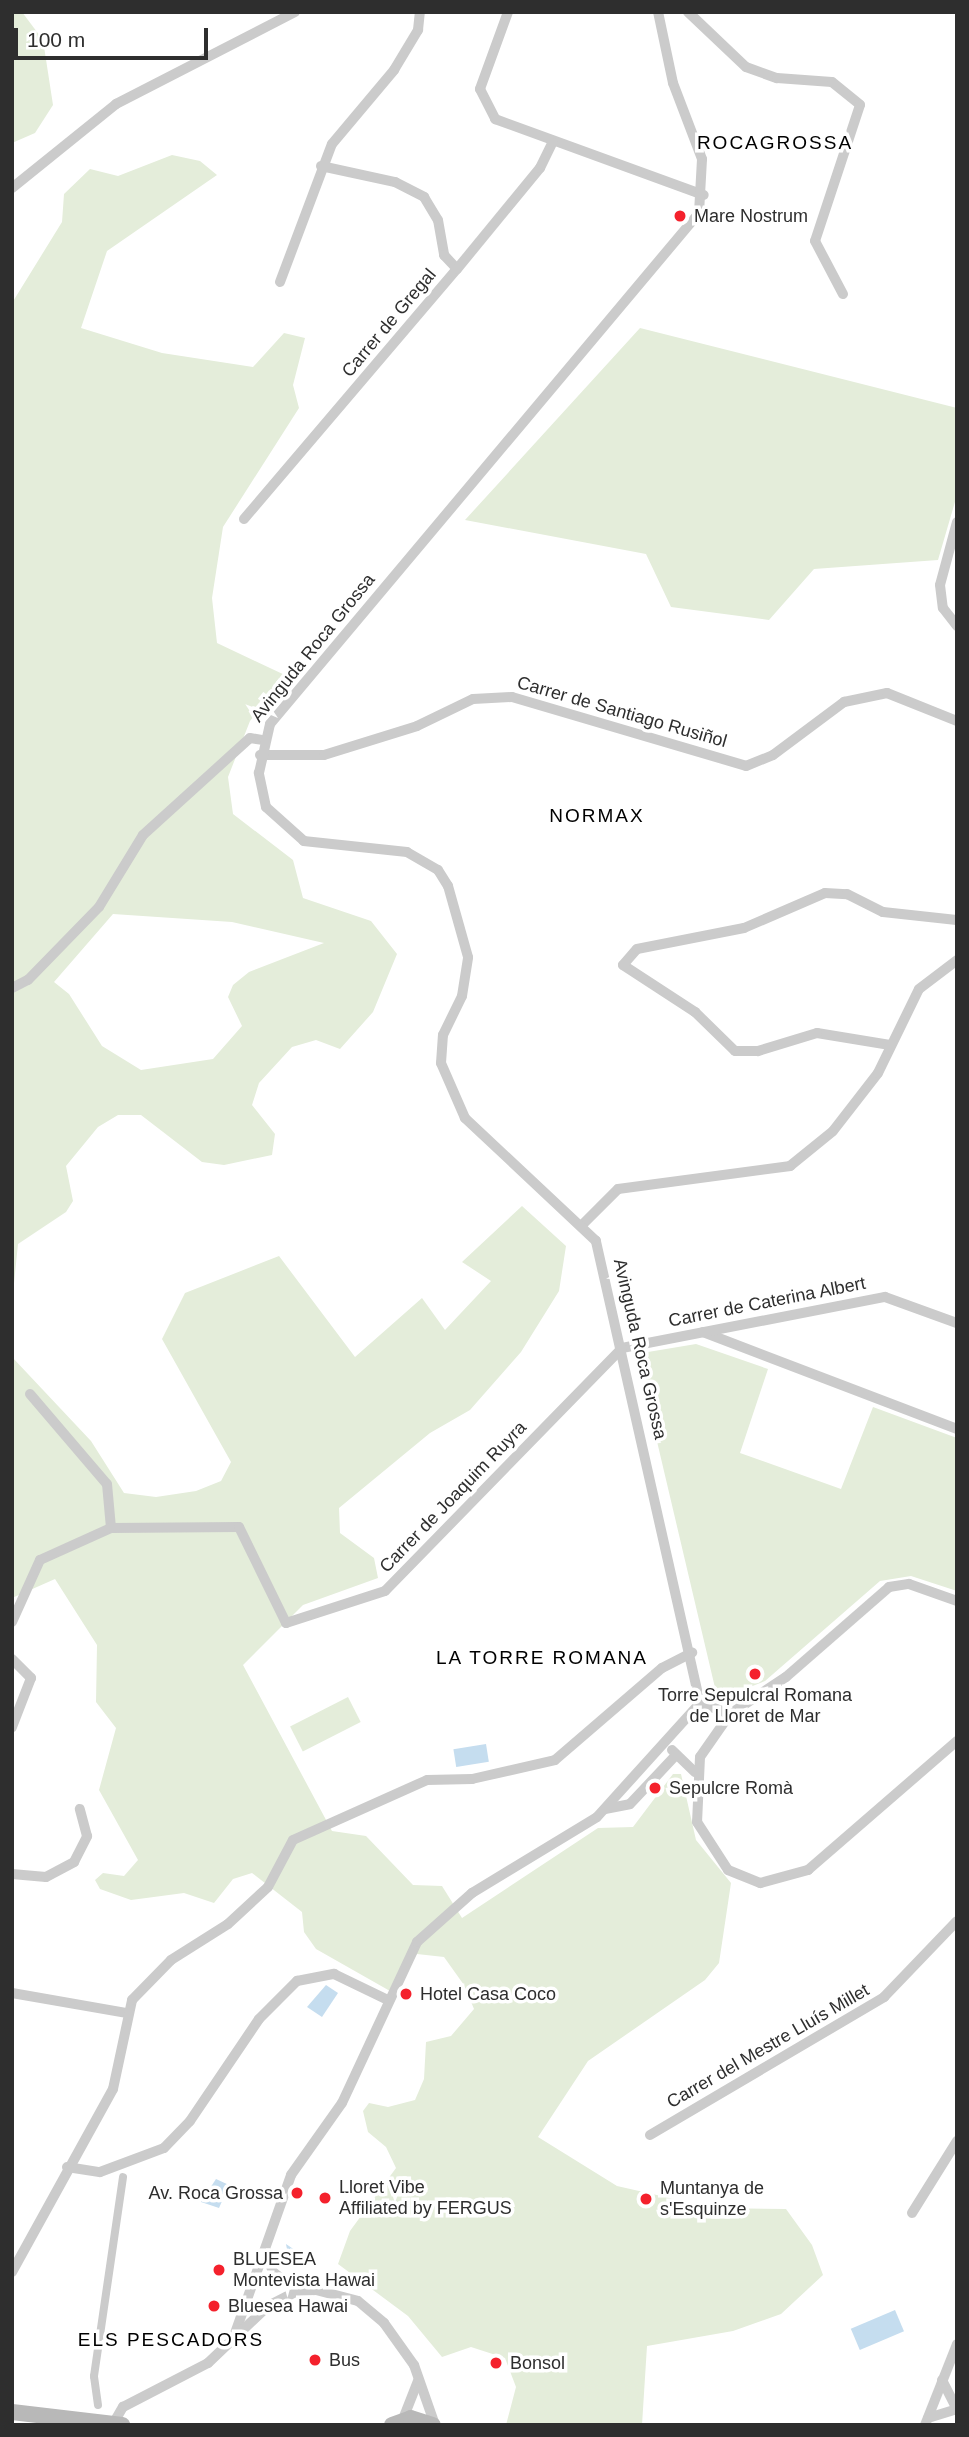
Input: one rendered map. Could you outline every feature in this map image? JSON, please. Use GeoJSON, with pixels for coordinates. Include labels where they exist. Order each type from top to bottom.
{"type":"FeatureCollection","features":[{"type":"Feature","properties":{"kind":"main road"},"geometry":{"type":"LineString","coordinates":[[12,2412],[122,2425]]}},
{"type":"Feature","properties":{"kind":"main road"},"geometry":{"type":"LineString","coordinates":[[398,2422],[434,2425]]}},
{"type":"Feature","properties":{"kind":"street"},"geometry":{"type":"LineString","coordinates":[[12,188],[116,104],[295,12]]}},
{"type":"Feature","properties":{"kind":"street"},"geometry":{"type":"LineString","coordinates":[[280,282],[321,166],[410,46],[420,12]]}},
{"type":"Feature","properties":{"kind":"street"},"geometry":{"type":"LineString","coordinates":[[508,12],[480,89],[485,105],[512,130],[704,195],[702,159],[660,30],[658,12]]}},
{"type":"Feature","properties":{"kind":"street"},"geometry":{"type":"LineString","coordinates":[[660,30],[668,12]]}},
{"type":"Feature","properties":{"kind":"street"},"geometry":{"type":"LineString","coordinates":[[688,12],[746,67],[776,78],[832,82],[860,105],[815,241],[843,294]]}},
{"type":"Feature","properties":{"kind":"street","name":"Carrer de Gregal"},"geometry":{"type":"LineString","coordinates":[[244,519],[540,168],[552,143]]}},
{"type":"Feature","properties":{"kind":"street"},"geometry":{"type":"LineString","coordinates":[[321,166],[395,182],[424,197],[438,220],[444,256],[457,269]]}},
{"type":"Feature","properties":{"kind":"street","name":"Avinguda Roca Grossa"},"geometry":{"type":"LineString","coordinates":[[700,1703],[692,1653],[603,1260],[583,1224],[454,1102],[440,1045],[462,996],[468,957],[466,934],[438,870],[407,852],[304,841],[266,807],[260,755],[262,740],[680,240],[704,195]]}},
{"type":"Feature","properties":{"kind":"street"},"geometry":{"type":"LineString","coordinates":[[957,522],[940,585],[943,608],[957,626]]}},
{"type":"Feature","properties":{"kind":"street","name":"Carrer de Santiago Rusiñol"},"geometry":{"type":"LineString","coordinates":[[260,755],[324,755],[417,726],[473,699],[512,696],[746,766],[773,755],[844,702],[866,697],[887,693],[957,721]]}},
{"type":"Feature","properties":{"kind":"street"},"geometry":{"type":"LineString","coordinates":[[12,988],[99,907],[142,835],[250,738],[262,740]]}},
{"type":"Feature","properties":{"kind":"street"},"geometry":{"type":"LineString","coordinates":[[890,1045],[817,1033],[758,1051],[735,1051],[695,1012],[623,965],[637,949],[744,928],[825,893],[847,894],[883,912],[957,920]]}},
{"type":"Feature","properties":{"kind":"street"},"geometry":{"type":"LineString","coordinates":[[583,1224],[618,1189],[637,1184],[790,1166],[833,1131],[878,1073],[919,989],[957,960]]}},
{"type":"Feature","properties":{"kind":"street","name":"Carrer de Caterina Albert"},"geometry":{"type":"LineString","coordinates":[[622,1348],[885,1297],[957,1323]]}},
{"type":"Feature","properties":{"kind":"street"},"geometry":{"type":"LineString","coordinates":[[703,1332],[957,1429]]}},
{"type":"Feature","properties":{"kind":"street","name":"Carrer de Joaquim Ruyra"},"geometry":{"type":"LineString","coordinates":[[12,1622],[40,1560],[111,1528],[239,1527],[286,1623],[386,1591],[622,1348]]}},
{"type":"Feature","properties":{"kind":"street"},"geometry":{"type":"LineString","coordinates":[[30,1394],[107,1484],[111,1528]]}},
{"type":"Feature","properties":{"kind":"street"},"geometry":{"type":"LineString","coordinates":[[957,1601],[909,1584],[889,1587],[786,1677],[730,1714],[704,1747],[695,1772],[697,1822],[708,1844],[737,1877],[770,1883],[808,1870],[957,1741]]}},
{"type":"Feature","properties":{"kind":"street"},"geometry":{"type":"LineString","coordinates":[[13,2266],[113,2090],[127,2013],[150,1978],[268,1887],[288,1847],[311,1827],[427,1780],[481,1778],[555,1760],[662,1668],[692,1653]]}},
{"type":"Feature","properties":{"kind":"street"},"geometry":{"type":"LineString","coordinates":[[12,1659],[31,1678],[12,1727]]}},
{"type":"Feature","properties":{"kind":"street"},"geometry":{"type":"LineString","coordinates":[[233,2339],[291,2175],[342,2103],[386,1999],[412,1948],[451,1909],[605,1809],[666,1745],[700,1703],[730,1714]]}},
{"type":"Feature","properties":{"kind":"street"},"geometry":{"type":"LineString","coordinates":[[666,1745],[695,1772]]}},
{"type":"Feature","properties":{"kind":"street"},"geometry":{"type":"LineString","coordinates":[[605,1809],[630,1804],[676,1755]]}},
{"type":"Feature","properties":{"kind":"street"},"geometry":{"type":"LineString","coordinates":[[12,1874],[46,1877],[74,1862],[87,1836],[79,1809]]}},
{"type":"Feature","properties":{"kind":"street","name":"Carrer del Mestre Lluís Millet"},"geometry":{"type":"LineString","coordinates":[[650,2135],[884,1997],[957,1921]]}},
{"type":"Feature","properties":{"kind":"street"},"geometry":{"type":"LineString","coordinates":[[67,2167],[100,2172],[164,2148],[190,2120],[259,2019],[297,1981],[321,1974],[345,1976],[386,1999]]}},
{"type":"Feature","properties":{"kind":"street"},"geometry":{"type":"LineString","coordinates":[[12,1993],[127,2013]]}},
{"type":"Feature","properties":{"kind":"street"},"geometry":{"type":"LineString","coordinates":[[912,2213],[957,2141]]}},
{"type":"Feature","properties":{"kind":"street"},"geometry":{"type":"LineString","coordinates":[[98,2405],[94,2376],[123,2177]]}},
{"type":"Feature","properties":{"kind":"street"},"geometry":{"type":"LineString","coordinates":[[266,2246],[273,2272],[292,2293]]}},
{"type":"Feature","properties":{"kind":"street"},"geometry":{"type":"LineString","coordinates":[[113,2424],[123,2407],[188,2378],[292,2293],[328,2291],[358,2301],[395,2335],[418,2375],[434,2425]]}},
{"type":"Feature","properties":{"kind":"street"},"geometry":{"type":"LineString","coordinates":[[926,2423],[957,2344]]}},
{"type":"Feature","properties":{"kind":"street"},"geometry":{"type":"LineString","coordinates":[[398,2422],[418,2375]]}},
{"type":"Feature","properties":{"kind":"street"},"geometry":{"type":"LineString","coordinates":[[926,2423],[956,2410],[942,2380]]}},
{"type":"Feature","properties":{"kind":"green space"},"geometry":{"type":"Polygon","coordinates":[[[12,12],[22,12],[43,40],[53,105],[35,133],[12,143],[12,12]]]}},
{"type":"Feature","properties":{"kind":"green space"},"geometry":{"type":"Polygon","coordinates":[[[172,155],[200,161],[217,175],[107,251],[81,328],[162,353],[253,367],[284,333],[305,338],[293,385],[299,408],[223,527],[212,598],[217,643],[287,676],[250,721],[228,777],[233,814],[293,860],[303,898],[371,921],[397,954],[373,1012],[340,1049],[316,1040],[292,1047],[259,1083],[252,1105],[275,1134],[272,1155],[224,1165],[202,1162],[141,1115],[118,1115],[98,1127],[66,1166],[73,1201],[66,1212],[18,1244],[12,1303],[12,303],[62,222],[64,194],[90,169],[118,176],[172,155]],[[113,914],[54,982],[69,994],[102,1046],[141,1070],[213,1059],[242,1026],[228,997],[233,985],[249,972],[324,943],[232,922],[113,914]]]}},
{"type":"Feature","properties":{"kind":"green space"},"geometry":{"type":"Polygon","coordinates":[[[640,328],[957,408],[957,495],[938,560],[814,569],[769,620],[671,607],[646,554],[465,520],[640,328]]]}},
{"type":"Feature","properties":{"kind":"green space"},"geometry":{"type":"Polygon","coordinates":[[[522,1206],[566,1246],[559,1291],[521,1352],[470,1410],[430,1433],[339,1508],[340,1533],[374,1558],[378,1578],[303,1605],[243,1665],[332,1831],[366,1836],[413,1885],[442,1886],[462,1918],[598,1828],[633,1827],[673,1774],[681,1774],[696,1840],[731,1883],[719,1963],[705,1980],[588,2061],[538,2137],[617,2186],[714,2208],[786,2209],[812,2245],[823,2275],[781,2314],[733,2331],[647,2346],[642,2425],[506,2425],[516,2387],[505,2358],[471,2347],[442,2357],[408,2316],[338,2264],[350,2231],[396,2168],[386,2147],[368,2132],[363,2111],[369,2103],[388,2107],[415,2100],[424,2079],[426,2042],[451,2036],[474,2009],[464,1985],[444,1957],[417,1954],[390,1991],[316,1949],[304,1932],[302,1912],[252,1873],[233,1879],[214,1903],[184,1893],[131,1900],[100,1889],[95,1880],[103,1873],[124,1876],[138,1860],[99,1790],[116,1728],[96,1702],[97,1645],[55,1579],[12,1598],[12,1357],[91,1441],[124,1493],[156,1497],[196,1491],[221,1481],[231,1462],[162,1339],[185,1293],[279,1256],[355,1357],[422,1298],[445,1330],[491,1281],[462,1262],[522,1206]]]}},
{"type":"Feature","properties":{"kind":"green space"},"geometry":{"type":"Polygon","coordinates":[[[696,1344],[768,1369],[740,1453],[841,1489],[873,1407],[957,1438],[957,1591],[911,1576],[880,1581],[765,1681],[732,1694],[716,1692],[639,1365],[648,1352],[696,1344]]]}},
{"type":"Feature","properties":{"kind":"green space"},"geometry":{"type":"Polygon","coordinates":[[[348,1697],[361,1722],[303,1751],[290,1727],[348,1697]]]}},
{"type":"Feature","properties":{"kind":"water"},"geometry":{"type":"Polygon","coordinates":[[[486,1744],[489,1762],[456,1767],[453,1749],[486,1744]]]}},
{"type":"Feature","properties":{"kind":"water"},"geometry":{"type":"Polygon","coordinates":[[[326,1985],[338,1993],[322,2017],[307,2007],[326,1985]]]}},
{"type":"Feature","properties":{"kind":"water"},"geometry":{"type":"Polygon","coordinates":[[[216,2179],[229,2185],[219,2208],[201,2202],[216,2179]]]}},
{"type":"Feature","properties":{"kind":"water"},"geometry":{"type":"Polygon","coordinates":[[[286,2244],[308,2259],[306,2268],[289,2260],[286,2244]]]}},
{"type":"Feature","properties":{"kind":"water"},"geometry":{"type":"Polygon","coordinates":[[[895,2310],[904,2331],[860,2350],[851,2329],[895,2310]]]}},
{"type":"Feature","properties":{"kind":"place","name":"Mare Nostrum"},"geometry":{"type":"Point","coordinates":[680,216]}},
{"type":"Feature","properties":{"kind":"place","name":"Torre Sepulcral Romana de Lloret de Mar"},"geometry":{"type":"Point","coordinates":[755,1674]}},
{"type":"Feature","properties":{"kind":"place","name":"Sepulcre Romà"},"geometry":{"type":"Point","coordinates":[655,1788]}},
{"type":"Feature","properties":{"kind":"place","name":"Hotel Casa Coco"},"geometry":{"type":"Point","coordinates":[406,1994]}},
{"type":"Feature","properties":{"kind":"place","name":"Av. Roca Grossa"},"geometry":{"type":"Point","coordinates":[297,2193]}},
{"type":"Feature","properties":{"kind":"place","name":"Lloret Vibe Affiliated by FERGUS"},"geometry":{"type":"Point","coordinates":[325,2198]}},
{"type":"Feature","properties":{"kind":"place","name":"Muntanya de s'Esquinze"},"geometry":{"type":"Point","coordinates":[646,2199]}},
{"type":"Feature","properties":{"kind":"place","name":"BLUESEA Montevista Hawai"},"geometry":{"type":"Point","coordinates":[219,2270]}},
{"type":"Feature","properties":{"kind":"place","name":"Bluesea Hawai"},"geometry":{"type":"Point","coordinates":[214,2306]}},
{"type":"Feature","properties":{"kind":"place","name":"Bus"},"geometry":{"type":"Point","coordinates":[315,2360]}},
{"type":"Feature","properties":{"kind":"place","name":"Bonsol"},"geometry":{"type":"Point","coordinates":[496,2363]}},
{"type":"Feature","properties":{"kind":"district","name":"ROCAGROSSA"},"geometry":{"type":"Point","coordinates":[775,143]}},
{"type":"Feature","properties":{"kind":"district","name":"NORMAX"},"geometry":{"type":"Point","coordinates":[597,816]}},
{"type":"Feature","properties":{"kind":"district","name":"LA TORRE ROMANA"},"geometry":{"type":"Point","coordinates":[542,1658]}},
{"type":"Feature","properties":{"kind":"district","name":"ELS PESCADORS"},"geometry":{"type":"Point","coordinates":[171,2340]}}]}
